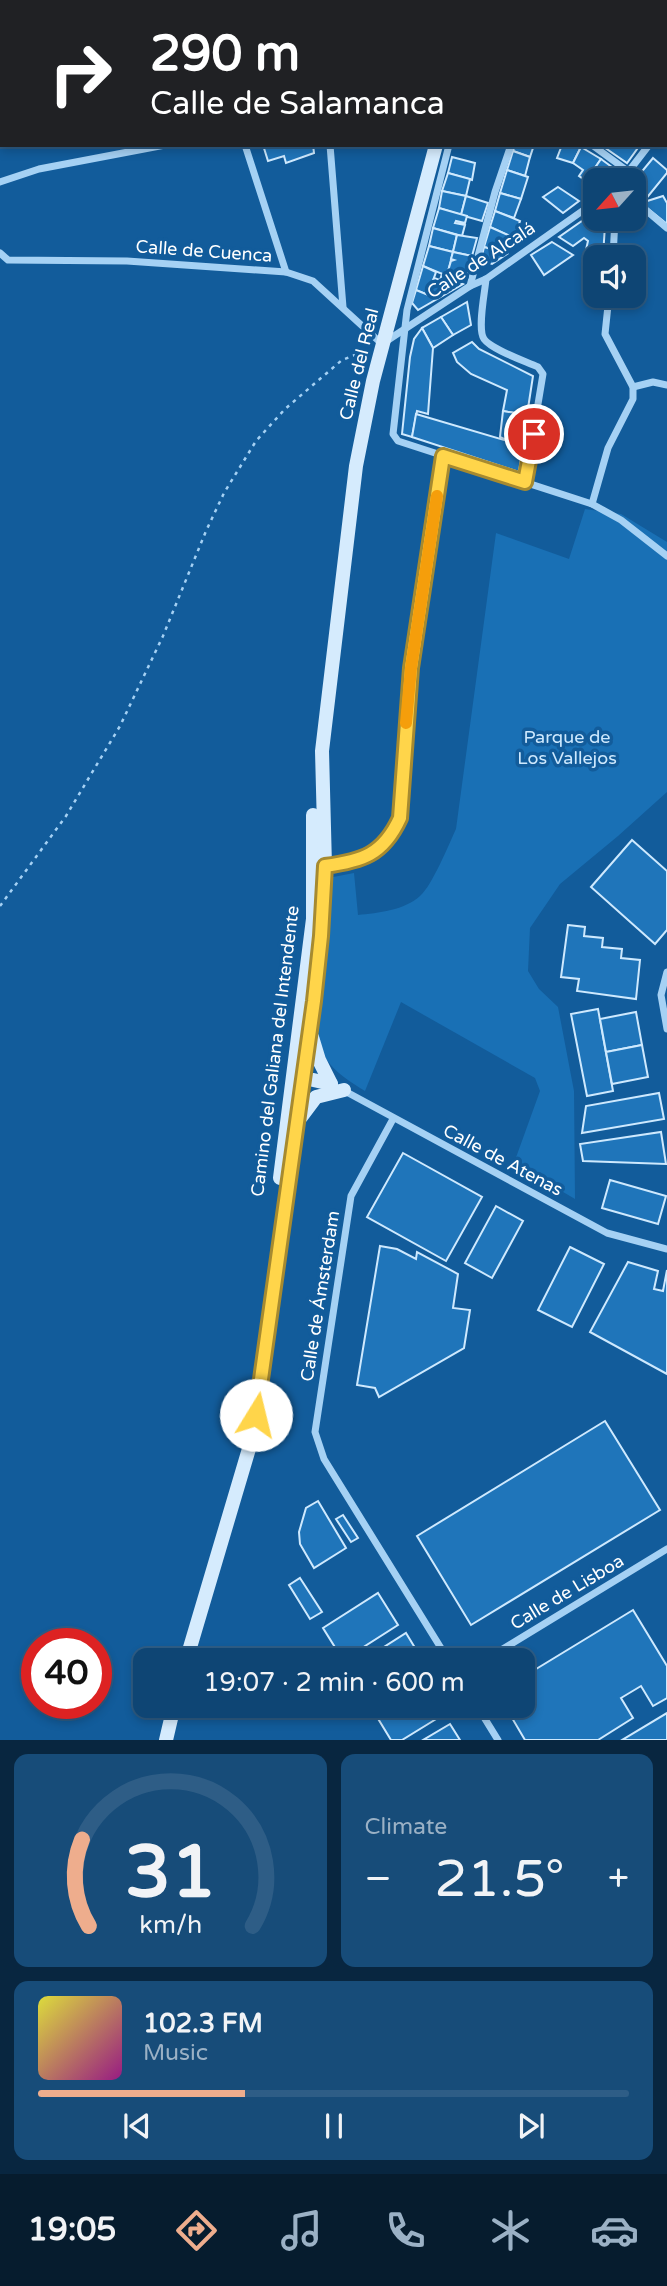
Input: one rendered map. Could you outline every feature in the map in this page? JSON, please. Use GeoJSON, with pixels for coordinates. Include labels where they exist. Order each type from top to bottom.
{"type":"FeatureCollection","features":[{"type":"Feature","properties":{"kind":"street"},"geometry":{"type":"LineString","coordinates":[[0,183],[39,169],[155,147]]}},
{"type":"Feature","properties":{"kind":"street"},"geometry":{"type":"LineString","coordinates":[[246,147],[286,272]]}},
{"type":"Feature","properties":{"kind":"street"},"geometry":{"type":"LineString","coordinates":[[330,147],[343,307]]}},
{"type":"Feature","properties":{"kind":"street","name":"Calle del Real"},"geometry":{"type":"LineString","coordinates":[[340,595],[356,466],[367,404],[435,147]]}},
{"type":"Feature","properties":{"kind":"street"},"geometry":{"type":"LineString","coordinates":[[448,147],[419,258],[404,330],[393,434],[398,441],[592,504],[621,520],[667,556]]}},
{"type":"Feature","properties":{"kind":"street"},"geometry":{"type":"LineString","coordinates":[[470,286],[495,192],[510,147]]}},
{"type":"Feature","properties":{"kind":"street"},"geometry":{"type":"LineString","coordinates":[[595,147],[624,168]]}},
{"type":"Feature","properties":{"kind":"street"},"geometry":{"type":"LineString","coordinates":[[632,168],[648,147]]}},
{"type":"Feature","properties":{"kind":"street","name":"Calle de Alcalá"},"geometry":{"type":"LineString","coordinates":[[382,344],[470,286],[486,279],[583,210]]}},
{"type":"Feature","properties":{"kind":"street"},"geometry":{"type":"LineString","coordinates":[[646,210],[667,228]]}},
{"type":"Feature","properties":{"kind":"street","name":"Calle de Cuenca"},"geometry":{"type":"LineString","coordinates":[[0,253],[8,260],[127,261],[286,272],[313,281],[382,344]]}},
{"type":"Feature","properties":{"kind":"street"},"geometry":{"type":"LineString","coordinates":[[486,279],[482,338],[490,345],[538,367],[543,374],[525,482]]}},
{"type":"Feature","properties":{"kind":"street"},"geometry":{"type":"LineString","coordinates":[[592,504],[608,448],[633,399],[632,387],[605,334],[608,308]]}},
{"type":"Feature","properties":{"kind":"street"},"geometry":{"type":"LineString","coordinates":[[632,387],[653,382],[667,385]]}},
{"type":"Feature","properties":{"kind":"street"},"geometry":{"type":"LineString","coordinates":[[325,866],[353,862],[382,847],[393,834],[400,818],[411,668],[443,456]]}},
{"type":"Feature","properties":{"kind":"street","name":"Camino del Galiana del Intendente"},"geometry":{"type":"LineString","coordinates":[[190,1648],[251,1442],[298,1124],[321,936],[325,866],[322,751],[340,595]]}},
{"type":"Feature","properties":{"kind":"street","name":"Camino del Galiana del Intendente"},"geometry":{"type":"LineString","coordinates":[[234,1496],[248,1424],[313,919],[316,750],[327,659],[340,595]]}},
{"type":"Feature","properties":{"kind":"street"},"geometry":{"type":"LineString","coordinates":[[313,919],[316,946],[301,1064],[309,1079],[337,1087]]}},
{"type":"Feature","properties":{"kind":"street"},"geometry":{"type":"LineString","coordinates":[[667,971],[661,995],[667,1029]]}},
{"type":"Feature","properties":{"kind":"street"},"geometry":{"type":"LineString","coordinates":[[310,1031],[315,1049],[337,1087]]}},
{"type":"Feature","properties":{"kind":"street"},"geometry":{"type":"LineString","coordinates":[[289,1105],[296,1096],[304,1074]]}},
{"type":"Feature","properties":{"kind":"street"},"geometry":{"type":"LineString","coordinates":[[298,1124],[304,1111],[316,1097],[337,1087]]}},
{"type":"Feature","properties":{"kind":"street","name":"Calle de Atenas"},"geometry":{"type":"LineString","coordinates":[[337,1087],[607,1233],[667,1249]]}},
{"type":"Feature","properties":{"kind":"street","name":"Calle de Ámsterdam"},"geometry":{"type":"LineString","coordinates":[[393,1119],[351,1196],[314,1432],[324,1459],[441,1648]]}},
{"type":"Feature","properties":{"kind":"street","name":"Calle de Lisboa"},"geometry":{"type":"LineString","coordinates":[[504,1648],[667,1549]]}},
{"type":"Feature","properties":{"kind":"street"},"geometry":{"type":"LineString","coordinates":[[166,1740],[171,1718]]}},
{"type":"Feature","properties":{"kind":"street"},"geometry":{"type":"LineString","coordinates":[[484,1718],[498,1740]]}},
{"type":"Feature","properties":{"kind":"path"},"geometry":{"type":"LineString","coordinates":[[0,906],[66,816],[120,726],[163,636],[210,521],[256,441],[285,409],[342,360],[382,344]]}},
{"type":"Feature","properties":{"kind":"green space","name":"Parque de Los Vallejos"},"geometry":{"type":"Polygon","coordinates":[[[585,509],[621,514],[667,542],[667,792],[560,884],[530,928],[528,971],[539,989],[558,1007],[574,1091],[575,1199],[514,1163],[540,1091],[535,1078],[401,1002],[365,1091],[334,1068],[323,1054],[314,1035],[328,878],[354,873],[358,915],[399,908],[414,901],[425,891],[456,829],[496,533],[569,559],[585,509]]]}},
{"type":"Feature","properties":{"kind":"building"},"geometry":{"type":"Polygon","coordinates":[[[264,147],[313,147],[314,153],[286,163],[284,156],[268,161],[264,147]]]}},
{"type":"Feature","properties":{"kind":"building"},"geometry":{"type":"Polygon","coordinates":[[[514,147],[533,147],[530,157],[513,151],[514,147]]]}},
{"type":"Feature","properties":{"kind":"building"},"geometry":{"type":"Polygon","coordinates":[[[561,147],[581,147],[573,163],[557,158],[561,147]]]}},
{"type":"Feature","properties":{"kind":"building"},"geometry":{"type":"Polygon","coordinates":[[[581,147],[601,159],[595,168],[583,170],[573,163],[581,147]]]}},
{"type":"Feature","properties":{"kind":"building"},"geometry":{"type":"Polygon","coordinates":[[[604,147],[639,147],[627,163],[604,147]]]}},
{"type":"Feature","properties":{"kind":"building"},"geometry":{"type":"Polygon","coordinates":[[[513,151],[530,157],[525,176],[507,170],[513,151]]]}},
{"type":"Feature","properties":{"kind":"building"},"geometry":{"type":"Polygon","coordinates":[[[452,157],[475,163],[472,180],[448,173],[452,157]]]}},
{"type":"Feature","properties":{"kind":"building"},"geometry":{"type":"Polygon","coordinates":[[[653,158],[667,170],[646,199],[646,168],[653,158]]]}},
{"type":"Feature","properties":{"kind":"building"},"geometry":{"type":"Polygon","coordinates":[[[601,159],[613,168],[595,168],[601,159]]]}},
{"type":"Feature","properties":{"kind":"building"},"geometry":{"type":"Polygon","coordinates":[[[507,170],[528,177],[521,199],[500,193],[507,170]]]}},
{"type":"Feature","properties":{"kind":"building"},"geometry":{"type":"Polygon","coordinates":[[[448,173],[470,179],[466,196],[442,191],[448,173]]]}},
{"type":"Feature","properties":{"kind":"building"},"geometry":{"type":"Polygon","coordinates":[[[558,187],[579,201],[563,213],[543,197],[558,187]]]}},
{"type":"Feature","properties":{"kind":"building"},"geometry":{"type":"Polygon","coordinates":[[[442,191],[466,196],[461,215],[439,208],[442,191]]]}},
{"type":"Feature","properties":{"kind":"building"},"geometry":{"type":"Polygon","coordinates":[[[500,193],[521,199],[514,218],[495,211],[500,193]]]}},
{"type":"Feature","properties":{"kind":"building"},"geometry":{"type":"Polygon","coordinates":[[[466,196],[488,203],[482,221],[461,215],[466,196]]]}},
{"type":"Feature","properties":{"kind":"building"},"geometry":{"type":"Polygon","coordinates":[[[663,196],[667,203],[667,224],[646,207],[646,201],[663,196]]]}},
{"type":"Feature","properties":{"kind":"building"},"geometry":{"type":"Polygon","coordinates":[[[439,208],[467,216],[465,223],[455,223],[465,225],[462,236],[433,228],[439,208]]]}},
{"type":"Feature","properties":{"kind":"building"},"geometry":{"type":"Polygon","coordinates":[[[495,211],[520,221],[514,238],[490,227],[495,211]]]}},
{"type":"Feature","properties":{"kind":"building"},"geometry":{"type":"Polygon","coordinates":[[[583,220],[583,231],[605,231],[604,245],[587,245],[588,241],[584,238],[573,246],[559,237],[583,220]]]}},
{"type":"Feature","properties":{"kind":"building"},"geometry":{"type":"Polygon","coordinates":[[[490,227],[508,235],[502,252],[484,247],[490,227]]]}},
{"type":"Feature","properties":{"kind":"building"},"geometry":{"type":"Polygon","coordinates":[[[433,228],[457,235],[453,252],[429,246],[433,228]]]}},
{"type":"Feature","properties":{"kind":"building"},"geometry":{"type":"Polygon","coordinates":[[[457,235],[477,238],[472,256],[453,252],[457,235]]]}},
{"type":"Feature","properties":{"kind":"building"},"geometry":{"type":"Polygon","coordinates":[[[552,242],[573,255],[544,275],[531,255],[552,242]]]}},
{"type":"Feature","properties":{"kind":"building"},"geometry":{"type":"Polygon","coordinates":[[[429,246],[453,252],[447,276],[423,266],[429,246]]]}},
{"type":"Feature","properties":{"kind":"building"},"geometry":{"type":"Polygon","coordinates":[[[484,247],[507,254],[492,264],[481,260],[484,247]]]}},
{"type":"Feature","properties":{"kind":"building"},"geometry":{"type":"Polygon","coordinates":[[[453,252],[472,256],[466,278],[448,271],[451,261],[454,260],[451,259],[453,252]]]}},
{"type":"Feature","properties":{"kind":"building"},"geometry":{"type":"Polygon","coordinates":[[[423,266],[436,272],[428,295],[416,290],[423,266]]]}},
{"type":"Feature","properties":{"kind":"building"},"geometry":{"type":"Polygon","coordinates":[[[442,274],[463,284],[418,310],[412,303],[416,290],[428,295],[434,278],[440,280],[442,274]]]}},
{"type":"Feature","properties":{"kind":"building"},"geometry":{"type":"Polygon","coordinates":[[[467,302],[471,325],[453,335],[441,317],[467,302]]]}},
{"type":"Feature","properties":{"kind":"building"},"geometry":{"type":"Polygon","coordinates":[[[441,317],[453,335],[433,348],[422,328],[441,317]]]}},
{"type":"Feature","properties":{"kind":"building"},"geometry":{"type":"Polygon","coordinates":[[[422,328],[433,348],[428,414],[417,411],[412,437],[402,434],[410,357],[414,339],[422,328]]]}},
{"type":"Feature","properties":{"kind":"building"},"geometry":{"type":"Polygon","coordinates":[[[472,342],[479,349],[533,376],[527,415],[503,411],[507,390],[471,374],[457,362],[453,353],[472,342]]]}},
{"type":"Feature","properties":{"kind":"building"},"geometry":{"type":"Polygon","coordinates":[[[503,411],[527,415],[522,451],[510,448],[511,442],[500,437],[503,411]]]}},
{"type":"Feature","properties":{"kind":"building"},"geometry":{"type":"Polygon","coordinates":[[[416,414],[511,442],[510,448],[522,451],[519,472],[412,437],[416,414]]]}},
{"type":"Feature","properties":{"kind":"building"},"geometry":{"type":"Polygon","coordinates":[[[632,840],[667,871],[667,930],[655,944],[591,887],[632,840]]]}},
{"type":"Feature","properties":{"kind":"building"},"geometry":{"type":"Polygon","coordinates":[[[568,925],[585,927],[584,936],[603,938],[602,947],[622,949],[621,958],[640,960],[636,999],[577,991],[579,979],[561,977],[568,925]]]}},
{"type":"Feature","properties":{"kind":"building"},"geometry":{"type":"Polygon","coordinates":[[[598,1009],[613,1091],[587,1096],[571,1014],[598,1009]]]}},
{"type":"Feature","properties":{"kind":"building"},"geometry":{"type":"Polygon","coordinates":[[[636,1012],[642,1045],[606,1052],[600,1019],[636,1012]]]}},
{"type":"Feature","properties":{"kind":"building"},"geometry":{"type":"Polygon","coordinates":[[[642,1045],[648,1077],[612,1084],[606,1052],[642,1045]]]}},
{"type":"Feature","properties":{"kind":"building"},"geometry":{"type":"Polygon","coordinates":[[[659,1093],[664,1119],[582,1133],[586,1106],[659,1093]]]}},
{"type":"Feature","properties":{"kind":"building"},"geometry":{"type":"Polygon","coordinates":[[[661,1132],[666,1164],[583,1161],[580,1144],[661,1132]]]}},
{"type":"Feature","properties":{"kind":"building"},"geometry":{"type":"Polygon","coordinates":[[[403,1153],[482,1197],[446,1261],[367,1217],[403,1153]]]}},
{"type":"Feature","properties":{"kind":"building"},"geometry":{"type":"Polygon","coordinates":[[[610,1180],[666,1196],[658,1224],[602,1208],[610,1180]]]}},
{"type":"Feature","properties":{"kind":"building"},"geometry":{"type":"Polygon","coordinates":[[[496,1206],[523,1221],[492,1278],[465,1263],[496,1206]]]}},
{"type":"Feature","properties":{"kind":"building"},"geometry":{"type":"Polygon","coordinates":[[[380,1246],[397,1249],[416,1259],[417,1252],[458,1274],[453,1308],[470,1310],[464,1348],[379,1397],[375,1388],[357,1385],[380,1246]]]}},
{"type":"Feature","properties":{"kind":"building"},"geometry":{"type":"Polygon","coordinates":[[[570,1247],[604,1264],[572,1327],[538,1310],[570,1247]]]}},
{"type":"Feature","properties":{"kind":"building"},"geometry":{"type":"Polygon","coordinates":[[[628,1262],[658,1271],[654,1289],[663,1291],[667,1270],[667,1374],[590,1332],[628,1262]]]}},
{"type":"Feature","properties":{"kind":"building"},"geometry":{"type":"Polygon","coordinates":[[[605,1421],[660,1510],[471,1625],[417,1536],[605,1421]]]}},
{"type":"Feature","properties":{"kind":"building"},"geometry":{"type":"Polygon","coordinates":[[[318,1501],[346,1548],[314,1568],[300,1544],[299,1532],[306,1508],[318,1501]]]}},
{"type":"Feature","properties":{"kind":"building"},"geometry":{"type":"Polygon","coordinates":[[[343,1515],[358,1538],[351,1542],[336,1519],[343,1515]]]}},
{"type":"Feature","properties":{"kind":"building"},"geometry":{"type":"Polygon","coordinates":[[[300,1578],[322,1612],[310,1619],[289,1585],[300,1578]]]}},
{"type":"Feature","properties":{"kind":"building"},"geometry":{"type":"Polygon","coordinates":[[[378,1593],[398,1625],[362,1648],[336,1648],[323,1628],[378,1593]]]}},
{"type":"Feature","properties":{"kind":"building"},"geometry":{"type":"Polygon","coordinates":[[[633,1610],[667,1666],[667,1698],[653,1706],[641,1686],[621,1698],[633,1718],[598,1740],[525,1740],[512,1718],[535,1718],[535,1670],[633,1610]]]}},
{"type":"Feature","properties":{"kind":"building"},"geometry":{"type":"Polygon","coordinates":[[[406,1633],[415,1648],[382,1648],[406,1633]]]}},
{"type":"Feature","properties":{"kind":"building"},"geometry":{"type":"Polygon","coordinates":[[[667,1713],[667,1740],[622,1740],[667,1713]]]}},
{"type":"Feature","properties":{"kind":"building"},"geometry":{"type":"Polygon","coordinates":[[[378,1718],[438,1718],[402,1740],[391,1740],[378,1718]]]}},
{"type":"Feature","properties":{"kind":"building"},"geometry":{"type":"Polygon","coordinates":[[[450,1724],[460,1740],[423,1740],[450,1724]]]}},
{"type":"Feature","properties":{"kind":"slow traffic"},"geometry":{"type":"LineString","coordinates":[[406,723],[411,668],[437,496]]}},
{"type":"Feature","properties":{"kind":"route"},"geometry":{"type":"LineString","coordinates":[[256,1415],[314,1001],[325,866],[353,862],[368,856],[382,847],[393,834],[400,818],[411,668],[443,456],[525,482],[534,434]]}}]}
